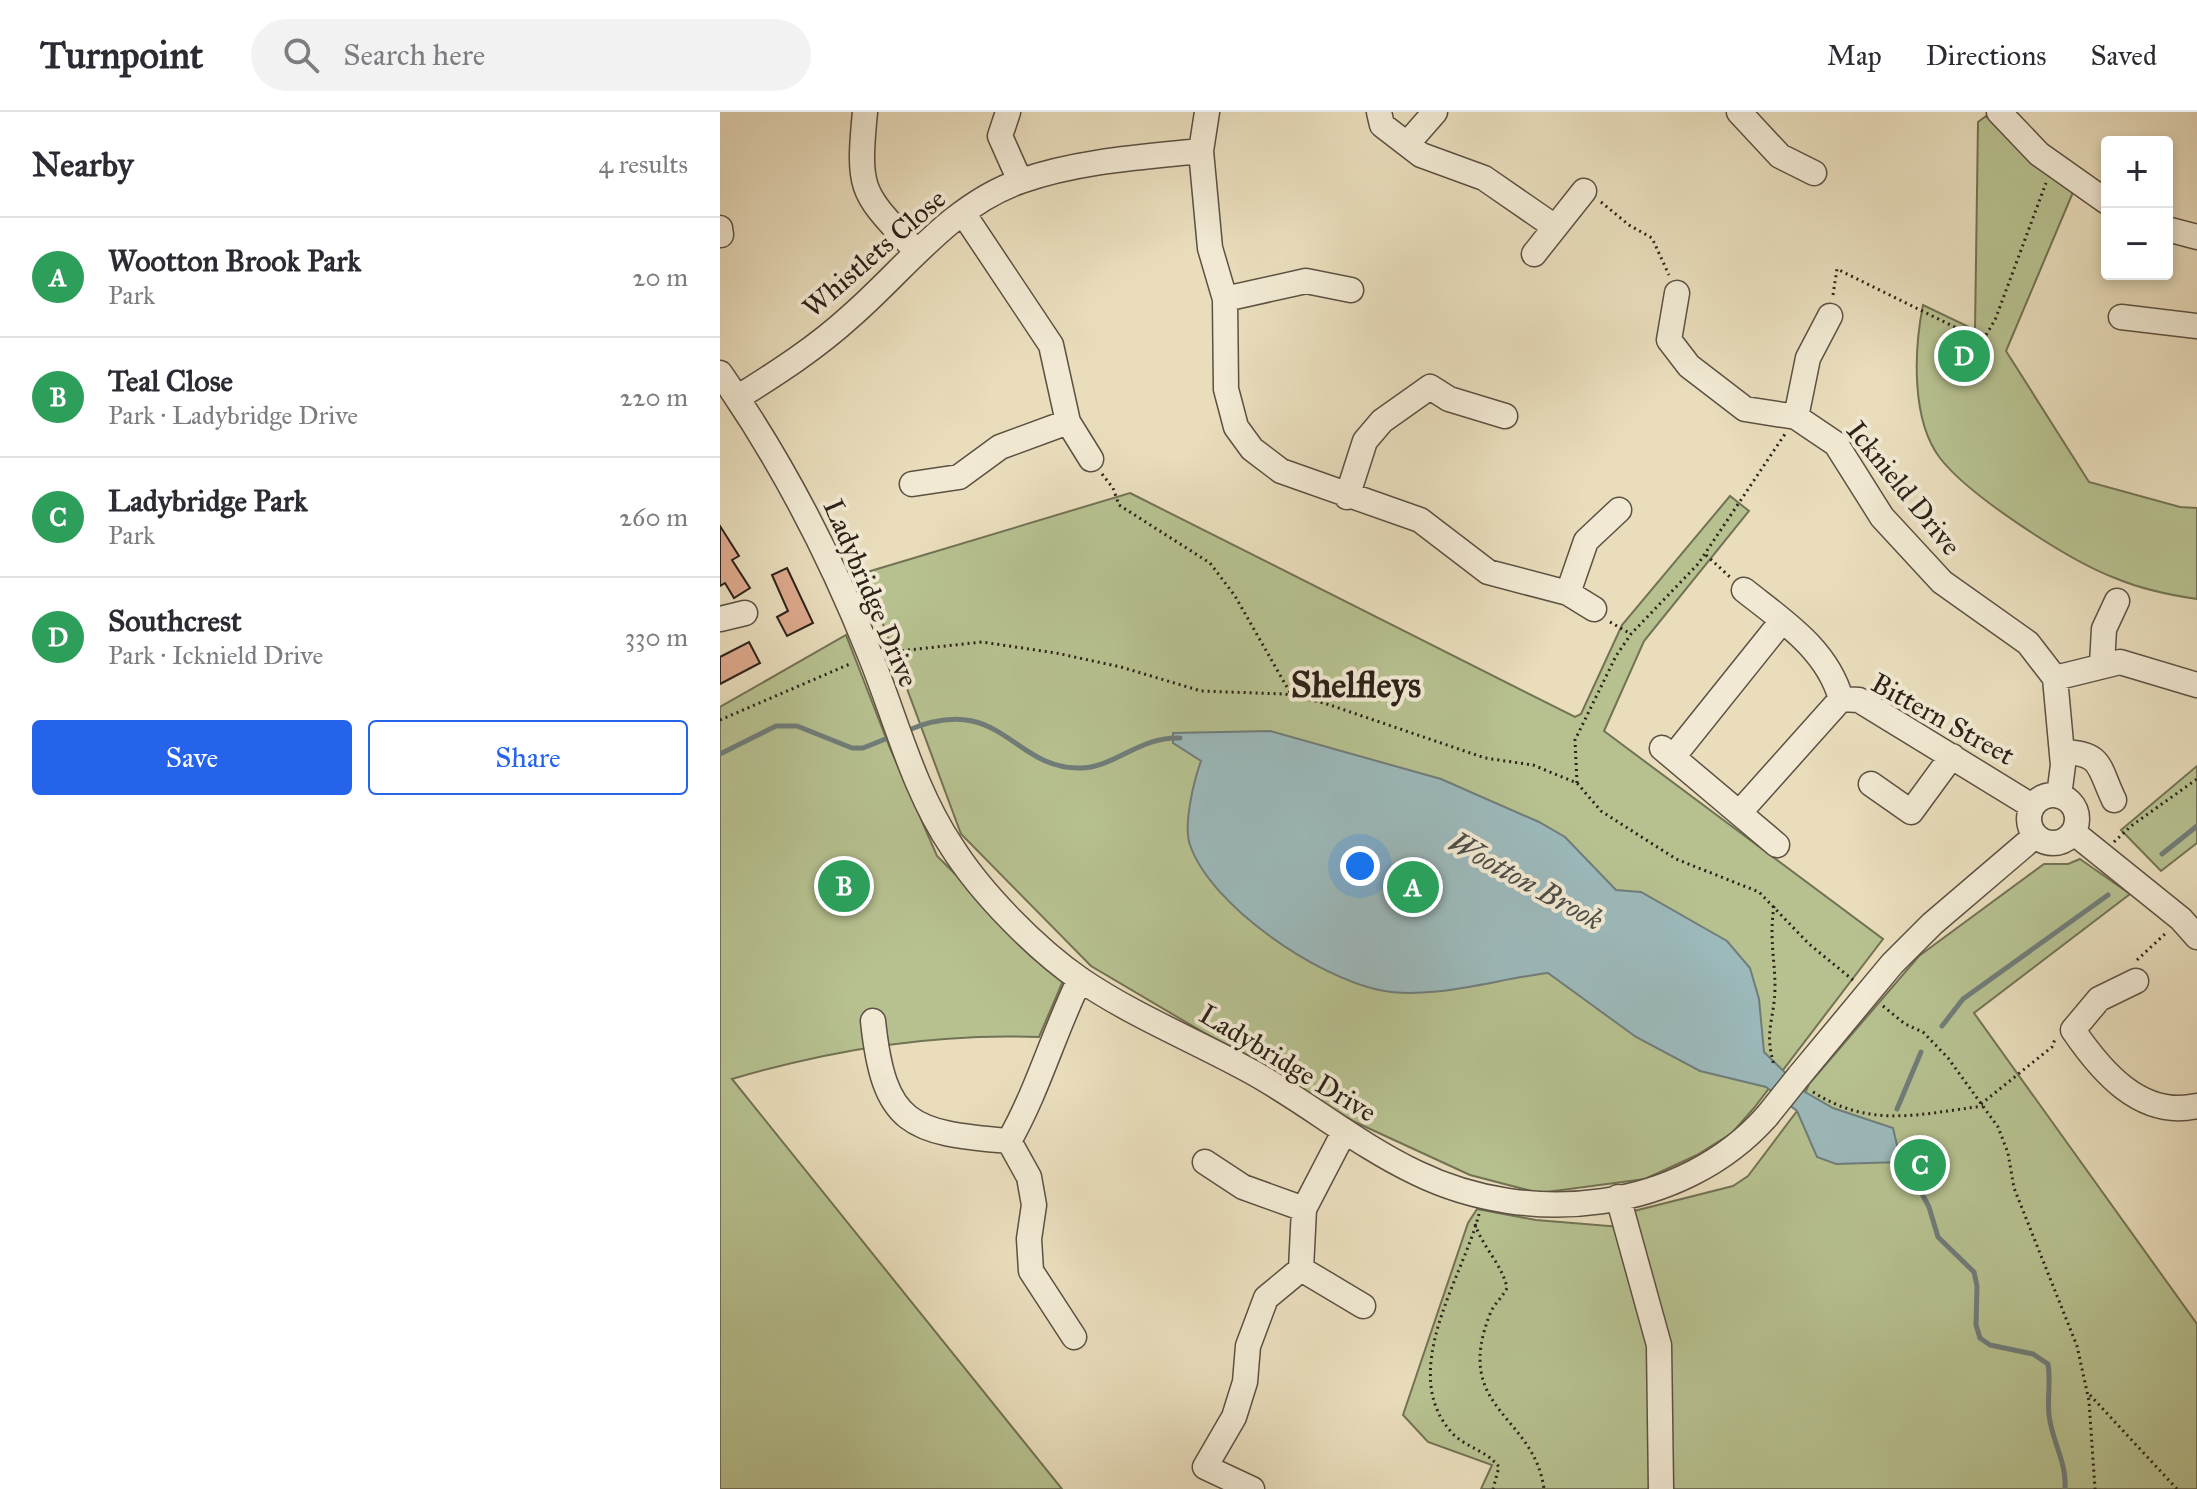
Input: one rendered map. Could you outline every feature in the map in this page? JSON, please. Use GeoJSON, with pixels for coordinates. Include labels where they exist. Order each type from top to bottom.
{"type":"FeatureCollection","features":[{"type":"Feature","properties":{"kind":"street"},"geometry":{"type":"LineString","coordinates":[[865,112],[860,164],[867,197],[916,251]]}},
{"type":"Feature","properties":{"kind":"street"},"geometry":{"type":"LineString","coordinates":[[1008,112],[1000,136],[1020,181]]}},
{"type":"Feature","properties":{"kind":"street"},"geometry":{"type":"LineString","coordinates":[[1207,112],[1201,151],[1210,248],[1225,299],[1226,389],[1236,427],[1252,449],[1281,471],[1347,497],[1420,520],[1488,572],[1568,593],[1594,609]]}},
{"type":"Feature","properties":{"kind":"street"},"geometry":{"type":"LineString","coordinates":[[1379,112],[1382,125],[1421,155],[1484,178],[1555,227]]}},
{"type":"Feature","properties":{"kind":"street"},"geometry":{"type":"LineString","coordinates":[[1407,144],[1435,112]]}},
{"type":"Feature","properties":{"kind":"street"},"geometry":{"type":"LineString","coordinates":[[1739,112],[1780,156],[1814,173]]}},
{"type":"Feature","properties":{"kind":"street"},"geometry":{"type":"LineString","coordinates":[[1999,112],[2053,165],[2101,198]]}},
{"type":"Feature","properties":{"kind":"street","name":"Whistlets Close"},"geometry":{"type":"LineString","coordinates":[[737,398],[789,365],[851,317],[916,251],[963,213],[1020,181],[1113,160],[1201,151]]}},
{"type":"Feature","properties":{"kind":"street"},"geometry":{"type":"LineString","coordinates":[[1534,254],[1584,191]]}},
{"type":"Feature","properties":{"kind":"street"},"geometry":{"type":"LineString","coordinates":[[963,213],[1051,345],[1068,422],[1091,459]]}},
{"type":"Feature","properties":{"kind":"street"},"geometry":{"type":"LineString","coordinates":[[2173,231],[2197,237]]}},
{"type":"Feature","properties":{"kind":"street"},"geometry":{"type":"LineString","coordinates":[[1225,299],[1306,281],[1351,290]]}},
{"type":"Feature","properties":{"kind":"street","name":"Icknield Drive"},"geometry":{"type":"LineString","coordinates":[[1677,293],[1669,340],[1689,366],[1745,409],[1796,417],[1836,444],[1882,517],[1942,582],[2028,643],[2055,678]]}},
{"type":"Feature","properties":{"kind":"street"},"geometry":{"type":"LineString","coordinates":[[1796,417],[1808,358],[1830,316]]}},
{"type":"Feature","properties":{"kind":"street"},"geometry":{"type":"LineString","coordinates":[[2121,317],[2197,326]]}},
{"type":"Feature","properties":{"kind":"street","name":"Ladybridge Drive"},"geometry":{"type":"LineString","coordinates":[[720,373],[791,485],[870,656],[891,717],[951,847],[990,895],[1080,979],[1277,1086],[1344,1132],[1418,1174],[1480,1194],[1555,1205],[1643,1194],[1683,1178],[1747,1139],[1767,1116],[1806,1084],[1868,992],[1932,924],[2035,836]]}},
{"type":"Feature","properties":{"kind":"street"},"geometry":{"type":"LineString","coordinates":[[1347,497],[1365,441],[1382,421],[1430,387],[1449,399],[1505,416]]}},
{"type":"Feature","properties":{"kind":"street"},"geometry":{"type":"LineString","coordinates":[[912,484],[959,477],[1000,447],[1068,422]]}},
{"type":"Feature","properties":{"kind":"street"},"geometry":{"type":"LineString","coordinates":[[1568,593],[1586,541],[1619,510]]}},
{"type":"Feature","properties":{"kind":"street","name":"Bittern Street"},"geometry":{"type":"LineString","coordinates":[[1744,590],[1806,638],[1831,674],[1841,699],[1859,700],[2032,806]]}},
{"type":"Feature","properties":{"kind":"street"},"geometry":{"type":"LineString","coordinates":[[2102,664],[2104,629],[2117,601]]}},
{"type":"Feature","properties":{"kind":"street"},"geometry":{"type":"LineString","coordinates":[[720,619],[745,613]]}},
{"type":"Feature","properties":{"kind":"street"},"geometry":{"type":"LineString","coordinates":[[1775,615],[1668,752],[1777,845]]}},
{"type":"Feature","properties":{"kind":"street"},"geometry":{"type":"LineString","coordinates":[[2059,796],[2063,752],[2055,678],[2120,662],[2197,685]]}},
{"type":"Feature","properties":{"kind":"street"},"geometry":{"type":"LineString","coordinates":[[1740,812],[1841,699]]}},
{"type":"Feature","properties":{"kind":"street"},"geometry":{"type":"LineString","coordinates":[[2063,752],[2087,752],[2094,757],[2114,800]]}},
{"type":"Feature","properties":{"kind":"street"},"geometry":{"type":"LineString","coordinates":[[1871,784],[1911,812],[1952,756]]}},
{"type":"Feature","properties":{"kind":"street"},"geometry":{"type":"LineString","coordinates":[[2047,796],[2059,796],[2071,804],[2075,812],[2073,832],[2059,842],[2042,841],[2035,836],[2029,820],[2032,806],[2047,796]]}},
{"type":"Feature","properties":{"kind":"street"},"geometry":{"type":"LineString","coordinates":[[2073,832],[2189,928]]}},
{"type":"Feature","properties":{"kind":"street"},"geometry":{"type":"LineString","coordinates":[[1009,1141],[1030,1104],[1038,1074],[1080,979]]}},
{"type":"Feature","properties":{"kind":"street"},"geometry":{"type":"LineString","coordinates":[[2136,981],[2099,999],[2064,1034],[2121,1086],[2148,1104],[2197,1106]]}},
{"type":"Feature","properties":{"kind":"street"},"geometry":{"type":"LineString","coordinates":[[873,1021],[878,1069],[892,1104],[923,1128],[955,1136],[1009,1141]]}},
{"type":"Feature","properties":{"kind":"street"},"geometry":{"type":"LineString","coordinates":[[1252,1489],[1205,1467],[1234,1417],[1245,1382],[1248,1346],[1266,1298],[1301,1269],[1304,1209],[1344,1132]]}},
{"type":"Feature","properties":{"kind":"street"},"geometry":{"type":"LineString","coordinates":[[1009,1141],[1029,1177],[1034,1205],[1029,1239],[1031,1271],[1074,1337]]}},
{"type":"Feature","properties":{"kind":"street"},"geometry":{"type":"LineString","coordinates":[[1205,1162],[1243,1187],[1304,1209]]}},
{"type":"Feature","properties":{"kind":"street"},"geometry":{"type":"LineString","coordinates":[[1618,1197],[1659,1345],[1661,1489]]}},
{"type":"Feature","properties":{"kind":"street"},"geometry":{"type":"LineString","coordinates":[[1301,1269],[1363,1306]]}},
{"type":"Feature","properties":{"kind":"path"},"geometry":{"type":"LineString","coordinates":[[1830,316],[1837,269],[1977,338],[1986,335],[1995,320],[2053,165]]}},
{"type":"Feature","properties":{"kind":"path"},"geometry":{"type":"LineString","coordinates":[[1584,191],[1652,238],[1677,293]]}},
{"type":"Feature","properties":{"kind":"path"},"geometry":{"type":"LineString","coordinates":[[1577,783],[1575,740],[1616,656],[1631,634],[1705,554],[1796,417]]}},
{"type":"Feature","properties":{"kind":"path"},"geometry":{"type":"LineString","coordinates":[[1091,459],[1113,488],[1119,505],[1210,563],[1235,596],[1292,696]]}},
{"type":"Feature","properties":{"kind":"path"},"geometry":{"type":"LineString","coordinates":[[1705,554],[1744,590]]}},
{"type":"Feature","properties":{"kind":"path"},"geometry":{"type":"LineString","coordinates":[[1594,609],[1631,634]]}},
{"type":"Feature","properties":{"kind":"path"},"geometry":{"type":"LineString","coordinates":[[720,720],[750,704],[870,656],[982,642],[1121,667],[1201,691],[1292,696],[1324,703],[1471,754],[1533,765],[1577,783],[1601,811],[1637,836],[1676,859],[1759,892],[1809,944],[1905,1024],[1923,1032],[1982,1105],[1998,1127],[2008,1153],[2014,1188],[2077,1346],[2088,1393],[2095,1489]]}},
{"type":"Feature","properties":{"kind":"path"},"geometry":{"type":"LineString","coordinates":[[2103,854],[2131,826],[2197,779]]}},
{"type":"Feature","properties":{"kind":"path"},"geometry":{"type":"LineString","coordinates":[[1774,906],[1769,939],[1775,995],[1768,1022],[1768,1046],[1774,1065]]}},
{"type":"Feature","properties":{"kind":"path"},"geometry":{"type":"LineString","coordinates":[[2136,981],[2132,965],[2189,928]]}},
{"type":"Feature","properties":{"kind":"path"},"geometry":{"type":"LineString","coordinates":[[1806,1084],[1827,1101],[1887,1118],[1982,1105],[2064,1034]]}},
{"type":"Feature","properties":{"kind":"path"},"geometry":{"type":"LineString","coordinates":[[1480,1194],[1475,1224],[1432,1347],[1430,1376],[1435,1401],[1455,1435],[1490,1455],[1499,1467],[1493,1489]]}},
{"type":"Feature","properties":{"kind":"path"},"geometry":{"type":"LineString","coordinates":[[1475,1224],[1504,1274],[1507,1288],[1491,1310],[1482,1337],[1480,1372],[1490,1400],[1540,1466],[1544,1489]]}},
{"type":"Feature","properties":{"kind":"path"},"geometry":{"type":"LineString","coordinates":[[2088,1393],[2177,1489]]}},
{"type":"Feature","properties":{"kind":"green space"},"geometry":{"type":"Polygon","coordinates":[[[1986,116],[2049,175],[2074,190],[2006,351],[2089,482],[2180,507],[2197,508],[2197,599],[2125,582],[2048,543],[1973,490],[1940,458],[1931,442],[1924,424],[1917,384],[1923,305],[1975,330],[1978,122],[1986,116]]]}},
{"type":"Feature","properties":{"kind":"green space"},"geometry":{"type":"Polygon","coordinates":[[[1130,493],[1575,717],[1581,714],[1622,625],[1730,496],[1749,511],[1644,641],[1604,731],[1883,939],[1732,1133],[1697,1155],[1645,1179],[1539,1193],[1470,1175],[1355,1122],[1091,966],[961,834],[864,573],[1130,493]]]}},
{"type":"Feature","properties":{"kind":"green space"},"geometry":{"type":"Polygon","coordinates":[[[846,635],[937,856],[1063,981],[1039,1037],[962,1038],[884,1046],[807,1060],[732,1079],[1062,1489],[720,1489],[720,707],[846,635]]]}},
{"type":"Feature","properties":{"kind":"green space"},"geometry":{"type":"Polygon","coordinates":[[[2197,766],[2197,843],[2161,871],[2121,830],[2197,766]]]}},
{"type":"Feature","properties":{"kind":"green space"},"geometry":{"type":"Polygon","coordinates":[[[2080,859],[2130,894],[1974,1013],[2197,1324],[2197,1489],[1481,1489],[1492,1465],[1428,1442],[1403,1415],[1468,1223],[1477,1209],[1536,1220],[1621,1227],[1634,1211],[1733,1186],[1748,1176],[1797,1111],[1809,1084],[1919,956],[2044,864],[2068,864],[2080,859]]]}},
{"type":"Feature","properties":{"kind":"water"},"geometry":{"type":"Polygon","coordinates":[[[1270,731],[1441,779],[1539,822],[1565,837],[1616,890],[1641,892],[1727,941],[1750,968],[1759,999],[1764,1052],[1805,1092],[1833,1108],[1893,1128],[1901,1162],[1836,1164],[1817,1157],[1797,1111],[1766,1087],[1700,1071],[1636,1037],[1548,973],[1441,991],[1399,993],[1354,983],[1269,936],[1220,892],[1190,845],[1189,815],[1201,761],[1173,743],[1173,733],[1270,731]]]}},
{"type":"Feature","properties":{"kind":"building"},"geometry":{"type":"Polygon","coordinates":[[[720,526],[739,556],[732,560],[750,588],[734,598],[725,583],[720,586],[720,526]]]}},
{"type":"Feature","properties":{"kind":"building"},"geometry":{"type":"Polygon","coordinates":[[[787,568],[813,623],[787,636],[777,617],[788,611],[772,575],[787,568]]]}},
{"type":"Feature","properties":{"kind":"building"},"geometry":{"type":"Polygon","coordinates":[[[749,642],[760,663],[720,684],[720,657],[749,642]]]}},
{"type":"Feature","properties":{"kind":"waterway","name":"Wootton Brook"},"geometry":{"type":"LineString","coordinates":[[906,731],[938,721],[964,720],[1003,734],[1037,757],[1057,765],[1080,768],[1104,763],[1152,742],[1180,738]]}},
{"type":"Feature","properties":{"kind":"waterway","name":"Wootton Brook"},"geometry":{"type":"LineString","coordinates":[[720,754],[776,726],[797,726],[852,748],[863,748],[893,736]]}},
{"type":"Feature","properties":{"kind":"waterway"},"geometry":{"type":"LineString","coordinates":[[2162,854],[2197,826]]}},
{"type":"Feature","properties":{"kind":"waterway"},"geometry":{"type":"LineString","coordinates":[[1942,1026],[1963,999],[2108,895]]}},
{"type":"Feature","properties":{"kind":"waterway"},"geometry":{"type":"LineString","coordinates":[[1897,1109],[1921,1052]]}},
{"type":"Feature","properties":{"kind":"waterway","name":"Wootton Brook"},"geometry":{"type":"LineString","coordinates":[[1897,1156],[1908,1167],[1929,1207],[1938,1237],[1974,1272],[1977,1286],[1976,1325],[1980,1338],[1990,1345],[2033,1354],[2048,1364],[2049,1415],[2064,1470],[2065,1489]]}},
{"type":"Feature","properties":{"kind":"place","name":"Southcrest"},"geometry":{"type":"Point","coordinates":[1964,356]}},
{"type":"Feature","properties":{"kind":"place","name":"Teal Close"},"geometry":{"type":"Point","coordinates":[844,886]}},
{"type":"Feature","properties":{"kind":"place","name":"Wootton Brook Park"},"geometry":{"type":"Point","coordinates":[1413,887]}},
{"type":"Feature","properties":{"kind":"place","name":"Ladybridge Park"},"geometry":{"type":"Point","coordinates":[1920,1165]}},
{"type":"Feature","properties":{"kind":"district","name":"Shelfleys"},"geometry":{"type":"Point","coordinates":[1356,685]}}]}
